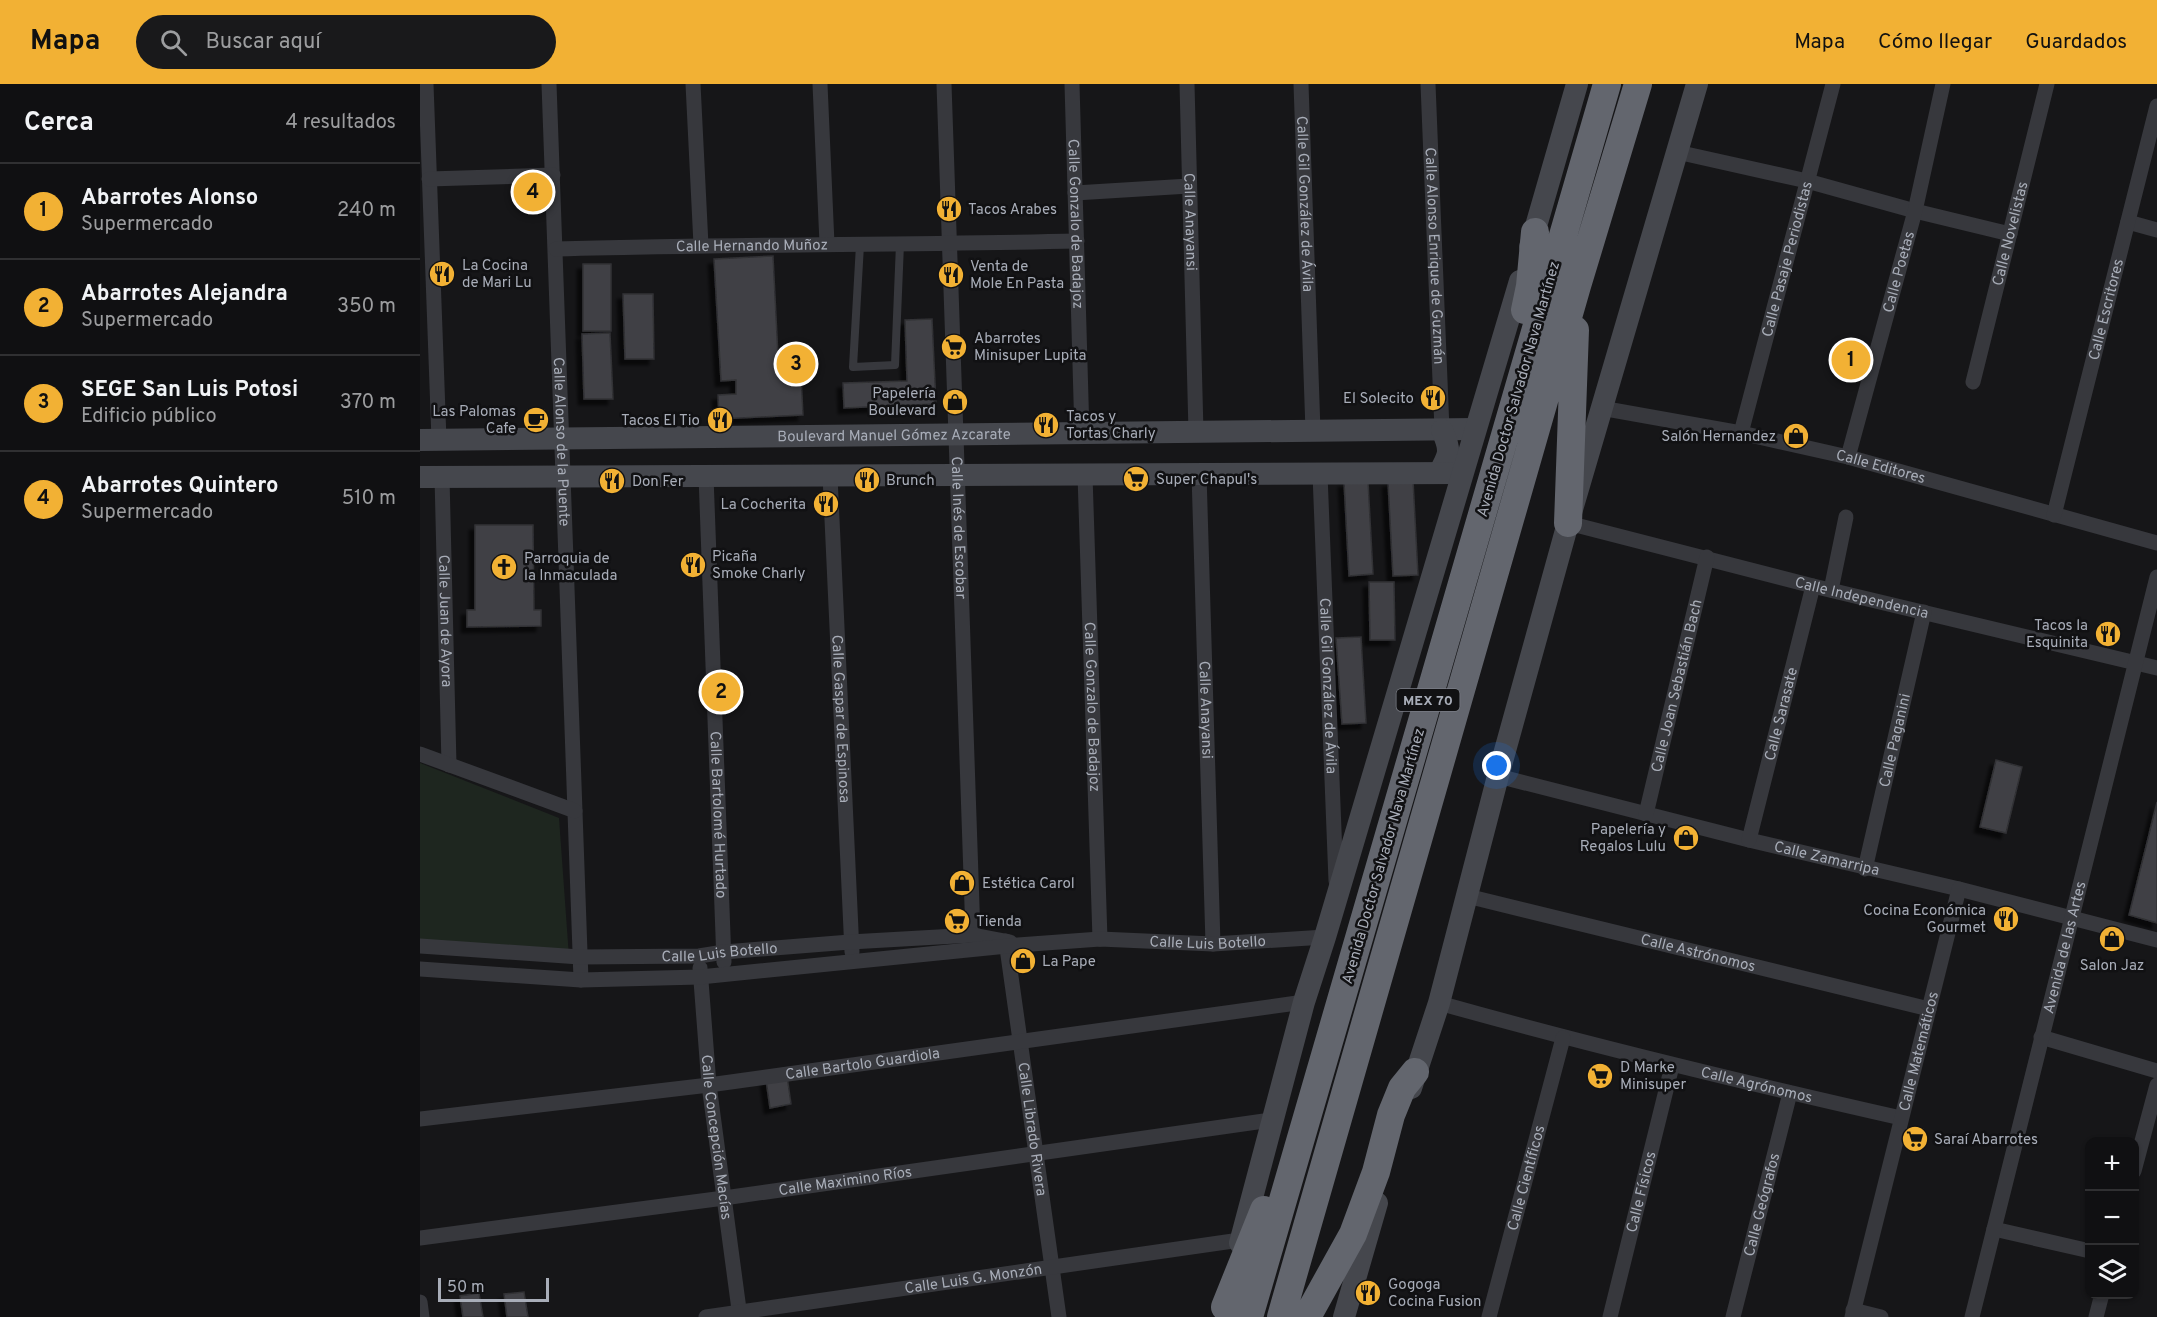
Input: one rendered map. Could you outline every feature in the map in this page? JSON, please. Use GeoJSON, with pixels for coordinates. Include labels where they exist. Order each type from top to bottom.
{"type":"FeatureCollection","features":[{"type":"Feature","properties":{"kind":"highway","name":"Avenida Doctor Salvador Nava Martínez"},"geometry":{"type":"LineString","coordinates":[[1232,1314],[1282,1170],[1302,1136],[1607,84]]}},
{"type":"Feature","properties":{"kind":"highway","name":"Avenida Doctor Salvador Nava Martínez"},"geometry":{"type":"LineString","coordinates":[[1281,1317],[1576,286],[1638,84]]}},
{"type":"Feature","properties":{"kind":"highway"},"geometry":{"type":"LineString","coordinates":[[1486,499],[1530,286],[1535,232]]}},
{"type":"Feature","properties":{"kind":"highway"},"geometry":{"type":"LineString","coordinates":[[1569,523],[1576,286]]}},
{"type":"Feature","properties":{"kind":"highway"},"geometry":{"type":"LineString","coordinates":[[1307,1317],[1353,1234],[1376,1172],[1391,1115],[1401,1088],[1415,1072]]}},
{"type":"Feature","properties":{"kind":"main road","name":"Avenida Doctor Salvador Nava Martínez"},"geometry":{"type":"LineString","coordinates":[[1232,1314],[1240,1240],[1304,1002],[1535,232],[1577,84]]}},
{"type":"Feature","properties":{"kind":"main road"},"geometry":{"type":"LineString","coordinates":[[1344,1317],[1415,1072],[1439,1003],[1498,776],[1601,408],[1697,84]]}},
{"type":"Feature","properties":{"kind":"main road","name":"Boulevard Manuel Gómez Azcarate"},"geometry":{"type":"LineString","coordinates":[[429,440],[1475,429]]}},
{"type":"Feature","properties":{"kind":"main road"},"geometry":{"type":"LineString","coordinates":[[1439,473],[1450,453],[1442,430]]}},
{"type":"Feature","properties":{"kind":"main road"},"geometry":{"type":"LineString","coordinates":[[431,477],[1462,473]]}},
{"type":"Feature","properties":{"kind":"street"},"geometry":{"type":"LineString","coordinates":[[426,84],[429,179],[425,222],[429,440]]}},
{"type":"Feature","properties":{"kind":"street","name":"Calle Alonso de la Puente"},"geometry":{"type":"LineString","coordinates":[[549,84],[581,980]]}},
{"type":"Feature","properties":{"kind":"street"},"geometry":{"type":"LineString","coordinates":[[693,84],[701,245]]}},
{"type":"Feature","properties":{"kind":"street"},"geometry":{"type":"LineString","coordinates":[[820,84],[827,244]]}},
{"type":"Feature","properties":{"kind":"street","name":"Calle Inés de Escobar"},"geometry":{"type":"LineString","coordinates":[[945,84],[973,935]]}},
{"type":"Feature","properties":{"kind":"street","name":"Calle Gonzalo de Badajoz"},"geometry":{"type":"LineString","coordinates":[[1072,84],[1082,434]]}},
{"type":"Feature","properties":{"kind":"street","name":"Calle Anayansi"},"geometry":{"type":"LineString","coordinates":[[1187,84],[1196,432]]}},
{"type":"Feature","properties":{"kind":"street","name":"Calle Gil González de Ávila"},"geometry":{"type":"LineString","coordinates":[[1301,84],[1313,431]]}},
{"type":"Feature","properties":{"kind":"street","name":"Calle Alonso Enrique de Guzmán"},"geometry":{"type":"LineString","coordinates":[[1428,84],[1442,430]]}},
{"type":"Feature","properties":{"kind":"street"},"geometry":{"type":"LineString","coordinates":[[1565,84],[1567,118]]}},
{"type":"Feature","properties":{"kind":"street","name":"Calle Pasaje Periodistas"},"geometry":{"type":"LineString","coordinates":[[1741,433],[1833,84]]}},
{"type":"Feature","properties":{"kind":"street","name":"Calle Poetas"},"geometry":{"type":"LineString","coordinates":[[1848,457],[1915,211],[1943,84]]}},
{"type":"Feature","properties":{"kind":"street","name":"Calle Novelistas"},"geometry":{"type":"LineString","coordinates":[[1972,382],[2047,84]]}},
{"type":"Feature","properties":{"kind":"street","name":"Calle Escritores"},"geometry":{"type":"LineString","coordinates":[[2054,515],[2157,106]]}},
{"type":"Feature","properties":{"kind":"street"},"geometry":{"type":"LineString","coordinates":[[1677,152],[1807,181],[2010,234]]}},
{"type":"Feature","properties":{"kind":"street"},"geometry":{"type":"LineString","coordinates":[[429,179],[553,175]]}},
{"type":"Feature","properties":{"kind":"street"},"geometry":{"type":"LineString","coordinates":[[1075,193],[1189,186]]}},
{"type":"Feature","properties":{"kind":"street"},"geometry":{"type":"LineString","coordinates":[[2128,222],[2157,230]]}},
{"type":"Feature","properties":{"kind":"street","name":"Calle Hernando Muñoz"},"geometry":{"type":"LineString","coordinates":[[556,249],[1077,241]]}},
{"type":"Feature","properties":{"kind":"street","name":"Calle Editores"},"geometry":{"type":"LineString","coordinates":[[1601,408],[1741,433],[1848,457],[2157,543]]}},
{"type":"Feature","properties":{"kind":"street","name":"Calle Anayansi"},"geometry":{"type":"LineString","coordinates":[[1199,474],[1213,944]]}},
{"type":"Feature","properties":{"kind":"street","name":"Calle Gil González de Ávila"},"geometry":{"type":"LineString","coordinates":[[1320,474],[1337,897]]}},
{"type":"Feature","properties":{"kind":"street","name":"Calle Gonzalo de Badajoz"},"geometry":{"type":"LineString","coordinates":[[1084,475],[1100,939]]}},
{"type":"Feature","properties":{"kind":"street","name":"Calle Bartolomé Hurtado"},"geometry":{"type":"LineString","coordinates":[[706,476],[725,975]]}},
{"type":"Feature","properties":{"kind":"street","name":"Calle Gaspar de Espinosa"},"geometry":{"type":"LineString","coordinates":[[830,476],[850,942],[853,961]]}},
{"type":"Feature","properties":{"kind":"street","name":"Calle Juan de Ayora"},"geometry":{"type":"LineString","coordinates":[[431,477],[449,765]]}},
{"type":"Feature","properties":{"kind":"street"},"geometry":{"type":"LineString","coordinates":[[1831,590],[1846,517]]}},
{"type":"Feature","properties":{"kind":"street","name":"Calle Independencia"},"geometry":{"type":"LineString","coordinates":[[1569,523],[1813,586],[2157,668]]}},
{"type":"Feature","properties":{"kind":"street","name":"Calle Joan Sebastián Bach"},"geometry":{"type":"LineString","coordinates":[[1646,814],[1707,557]]}},
{"type":"Feature","properties":{"kind":"street","name":"Avenida de las Artes"},"geometry":{"type":"LineString","coordinates":[[1972,1317],[2157,578]]}},
{"type":"Feature","properties":{"kind":"street","name":"Calle Sarasate"},"geometry":{"type":"LineString","coordinates":[[1749,840],[1813,586]]}},
{"type":"Feature","properties":{"kind":"street","name":"Calle Paganini"},"geometry":{"type":"LineString","coordinates":[[1865,869],[1924,612]]}},
{"type":"Feature","properties":{"kind":"street"},"geometry":{"type":"LineString","coordinates":[[420,754],[575,811]]}},
{"type":"Feature","properties":{"kind":"street","name":"Calle Zamarripa"},"geometry":{"type":"LineString","coordinates":[[1498,776],[1865,869],[2071,916],[2157,940]]}},
{"type":"Feature","properties":{"kind":"street","name":"Calle Matemáticos"},"geometry":{"type":"LineString","coordinates":[[1852,1313],[1959,889]]}},
{"type":"Feature","properties":{"kind":"street","name":"Calle Astrónomos"},"geometry":{"type":"LineString","coordinates":[[1467,896],[1929,1010]]}},
{"type":"Feature","properties":{"kind":"street","name":"Calle Luis Botello"},"geometry":{"type":"LineString","coordinates":[[420,946],[580,957],[699,956],[850,942],[973,935],[1010,944]]}},
{"type":"Feature","properties":{"kind":"street","name":"Calle Luis Botello"},"geometry":{"type":"LineString","coordinates":[[420,969],[581,980],[700,977],[1010,944],[1100,939],[1213,944],[1325,938]]}},
{"type":"Feature","properties":{"kind":"street","name":"Calle Librado Rivera"},"geometry":{"type":"LineString","coordinates":[[1010,944],[1018,1042],[1059,1317]]}},
{"type":"Feature","properties":{"kind":"street","name":"Calle Concepción Macías"},"geometry":{"type":"LineString","coordinates":[[699,956],[709,1085],[740,1315]]}},
{"type":"Feature","properties":{"kind":"street","name":"Calle Bartolo Guardiola"},"geometry":{"type":"LineString","coordinates":[[420,1119],[709,1085],[1304,1002]]}},
{"type":"Feature","properties":{"kind":"street","name":"Calle Agrónomos"},"geometry":{"type":"LineString","coordinates":[[1439,1003],[1672,1066],[1901,1118]]}},
{"type":"Feature","properties":{"kind":"street"},"geometry":{"type":"LineString","coordinates":[[2041,1037],[2157,1071]]}},
{"type":"Feature","properties":{"kind":"street","name":"Calle Científicos"},"geometry":{"type":"LineString","coordinates":[[1489,1317],[1563,1038]]}},
{"type":"Feature","properties":{"kind":"street","name":"Calle Físicos"},"geometry":{"type":"LineString","coordinates":[[1610,1317],[1672,1066]]}},
{"type":"Feature","properties":{"kind":"street"},"geometry":{"type":"LineString","coordinates":[[2139,1152],[2157,1085]]}},
{"type":"Feature","properties":{"kind":"street","name":"Calle Geógrafos"},"geometry":{"type":"LineString","coordinates":[[1733,1317],[1790,1093]]}},
{"type":"Feature","properties":{"kind":"street","name":"Calle Maximino Ríos"},"geometry":{"type":"LineString","coordinates":[[420,1238],[724,1198],[1271,1120]]}},
{"type":"Feature","properties":{"kind":"street"},"geometry":{"type":"LineString","coordinates":[[1994,1229],[2085,1250]]}},
{"type":"Feature","properties":{"kind":"street","name":"Calle Luis G. Monzón"},"geometry":{"type":"LineString","coordinates":[[706,1317],[740,1315],[1240,1240]]}},
{"type":"Feature","properties":{"kind":"street"},"geometry":{"type":"LineString","coordinates":[[2096,1317],[2101,1299]]}},
{"type":"Feature","properties":{"kind":"street"},"geometry":{"type":"LineString","coordinates":[[420,1302],[422,1317]]}},
{"type":"Feature","properties":{"kind":"street"},"geometry":{"type":"LineString","coordinates":[[1852,1313],[1881,1317]]}},
{"type":"Feature","properties":{"kind":"lane"},"geometry":{"type":"LineString","coordinates":[[860,245],[853,367],[895,364],[900,244]]}},
{"type":"Feature","properties":{"kind":"shaded area"},"geometry":{"type":"Polygon","coordinates":[[[420,763],[559,818],[569,957],[420,946],[420,763]]]}},
{"type":"Feature","properties":{"kind":"building"},"geometry":{"type":"Polygon","coordinates":[[[773,256],[778,356],[800,355],[803,415],[719,419],[718,395],[736,394],[736,380],[721,381],[714,259],[773,256]]]}},
{"type":"Feature","properties":{"kind":"building"},"geometry":{"type":"Polygon","coordinates":[[[583,264],[611,264],[611,331],[583,331],[583,264]]]}},
{"type":"Feature","properties":{"kind":"building"},"geometry":{"type":"Polygon","coordinates":[[[623,294],[653,294],[654,359],[625,359],[623,294]]]}},
{"type":"Feature","properties":{"kind":"building"},"geometry":{"type":"Polygon","coordinates":[[[932,319],[936,404],[844,408],[843,383],[907,381],[905,320],[932,319]]]}},
{"type":"Feature","properties":{"kind":"building"},"geometry":{"type":"Polygon","coordinates":[[[610,333],[613,399],[584,399],[582,334],[610,333]]]}},
{"type":"Feature","properties":{"kind":"building"},"geometry":{"type":"Polygon","coordinates":[[[1413,480],[1418,575],[1393,576],[1388,482],[1413,480]]]}},
{"type":"Feature","properties":{"kind":"building"},"geometry":{"type":"Polygon","coordinates":[[[1368,481],[1373,574],[1349,576],[1344,482],[1368,481]]]}},
{"type":"Feature","properties":{"kind":"building","name":"Parroquia de la Inmaculada"},"geometry":{"type":"Polygon","coordinates":[[[475,525],[533,525],[534,610],[541,610],[541,626],[467,627],[467,610],[475,610],[475,525]]]}},
{"type":"Feature","properties":{"kind":"building"},"geometry":{"type":"Polygon","coordinates":[[[1369,582],[1394,582],[1395,640],[1370,640],[1369,582]]]}},
{"type":"Feature","properties":{"kind":"building"},"geometry":{"type":"Polygon","coordinates":[[[1361,637],[1366,723],[1342,724],[1336,638],[1361,637]]]}},
{"type":"Feature","properties":{"kind":"building"},"geometry":{"type":"Polygon","coordinates":[[[1996,760],[2022,767],[2006,833],[1980,827],[1996,760]]]}},
{"type":"Feature","properties":{"kind":"building"},"geometry":{"type":"Polygon","coordinates":[[[2157,802],[2157,923],[2129,915],[2157,802]]]}},
{"type":"Feature","properties":{"kind":"building"},"geometry":{"type":"Polygon","coordinates":[[[787,1076],[791,1104],[770,1108],[766,1080],[787,1076]]]}},
{"type":"Feature","properties":{"kind":"building"},"geometry":{"type":"Polygon","coordinates":[[[524,1292],[528,1317],[507,1317],[504,1294],[524,1292]]]}},
{"type":"Feature","properties":{"kind":"building"},"geometry":{"type":"Polygon","coordinates":[[[479,1293],[483,1317],[463,1317],[460,1296],[479,1293]]]}},
{"type":"Feature","properties":{"kind":"place","name":"Abarrotes Quintero"},"geometry":{"type":"Point","coordinates":[533,192]}},
{"type":"Feature","properties":{"kind":"place","name":"Tacos Arabes"},"geometry":{"type":"Point","coordinates":[949,209]}},
{"type":"Feature","properties":{"kind":"place","name":"La Cocina de Mari Lu"},"geometry":{"type":"Point","coordinates":[442,274]}},
{"type":"Feature","properties":{"kind":"place","name":"Venta de Mole En Pasta"},"geometry":{"type":"Point","coordinates":[951,275]}},
{"type":"Feature","properties":{"kind":"place","name":"Abarrotes Minisuper Lupita"},"geometry":{"type":"Point","coordinates":[954,347]}},
{"type":"Feature","properties":{"kind":"place","name":"Abarrotes Alonso"},"geometry":{"type":"Point","coordinates":[1851,360]}},
{"type":"Feature","properties":{"kind":"place","name":"SEGE San Luis Potosi"},"geometry":{"type":"Point","coordinates":[796,364]}},
{"type":"Feature","properties":{"kind":"place","name":"El Solecito"},"geometry":{"type":"Point","coordinates":[1433,398]}},
{"type":"Feature","properties":{"kind":"place","name":"Papelería Boulevard"},"geometry":{"type":"Point","coordinates":[955,402]}},
{"type":"Feature","properties":{"kind":"place","name":"Las Palomas Cafe"},"geometry":{"type":"Point","coordinates":[536,420]}},
{"type":"Feature","properties":{"kind":"place","name":"Tacos El Tio"},"geometry":{"type":"Point","coordinates":[720,420]}},
{"type":"Feature","properties":{"kind":"place","name":"Tacos y Tortas Charly"},"geometry":{"type":"Point","coordinates":[1046,425]}},
{"type":"Feature","properties":{"kind":"place","name":"Salón Hernandez"},"geometry":{"type":"Point","coordinates":[1796,436]}},
{"type":"Feature","properties":{"kind":"place","name":"Super Chapul's"},"geometry":{"type":"Point","coordinates":[1136,479]}},
{"type":"Feature","properties":{"kind":"place","name":"Brunch"},"geometry":{"type":"Point","coordinates":[867,480]}},
{"type":"Feature","properties":{"kind":"place","name":"Don Fer"},"geometry":{"type":"Point","coordinates":[612,481]}},
{"type":"Feature","properties":{"kind":"place","name":"La Cocherita"},"geometry":{"type":"Point","coordinates":[826,504]}},
{"type":"Feature","properties":{"kind":"place","name":"Picaña Smoke Charly"},"geometry":{"type":"Point","coordinates":[693,565]}},
{"type":"Feature","properties":{"kind":"place","name":"Parroquia de la Inmaculada"},"geometry":{"type":"Point","coordinates":[504,567]}},
{"type":"Feature","properties":{"kind":"place","name":"Tacos la Esquinita"},"geometry":{"type":"Point","coordinates":[2108,634]}},
{"type":"Feature","properties":{"kind":"place","name":"Abarrotes Alejandra"},"geometry":{"type":"Point","coordinates":[721,692]}},
{"type":"Feature","properties":{"kind":"place","name":"Papelería y Regalos Lulu"},"geometry":{"type":"Point","coordinates":[1686,838]}},
{"type":"Feature","properties":{"kind":"place","name":"Estética Carol"},"geometry":{"type":"Point","coordinates":[962,883]}},
{"type":"Feature","properties":{"kind":"place","name":"Cocina Económica Gourmet"},"geometry":{"type":"Point","coordinates":[2006,919]}},
{"type":"Feature","properties":{"kind":"place","name":"Tienda"},"geometry":{"type":"Point","coordinates":[957,921]}},
{"type":"Feature","properties":{"kind":"place","name":"Salon Jaz"},"geometry":{"type":"Point","coordinates":[2112,939]}},
{"type":"Feature","properties":{"kind":"place","name":"La Pape"},"geometry":{"type":"Point","coordinates":[1023,961]}},
{"type":"Feature","properties":{"kind":"place","name":"D Marke Minisuper"},"geometry":{"type":"Point","coordinates":[1600,1076]}},
{"type":"Feature","properties":{"kind":"place","name":"Saraí Abarrotes"},"geometry":{"type":"Point","coordinates":[1915,1139]}},
{"type":"Feature","properties":{"kind":"place","name":"Gogoga Cocina Fusion"},"geometry":{"type":"Point","coordinates":[1368,1293]}}]}
